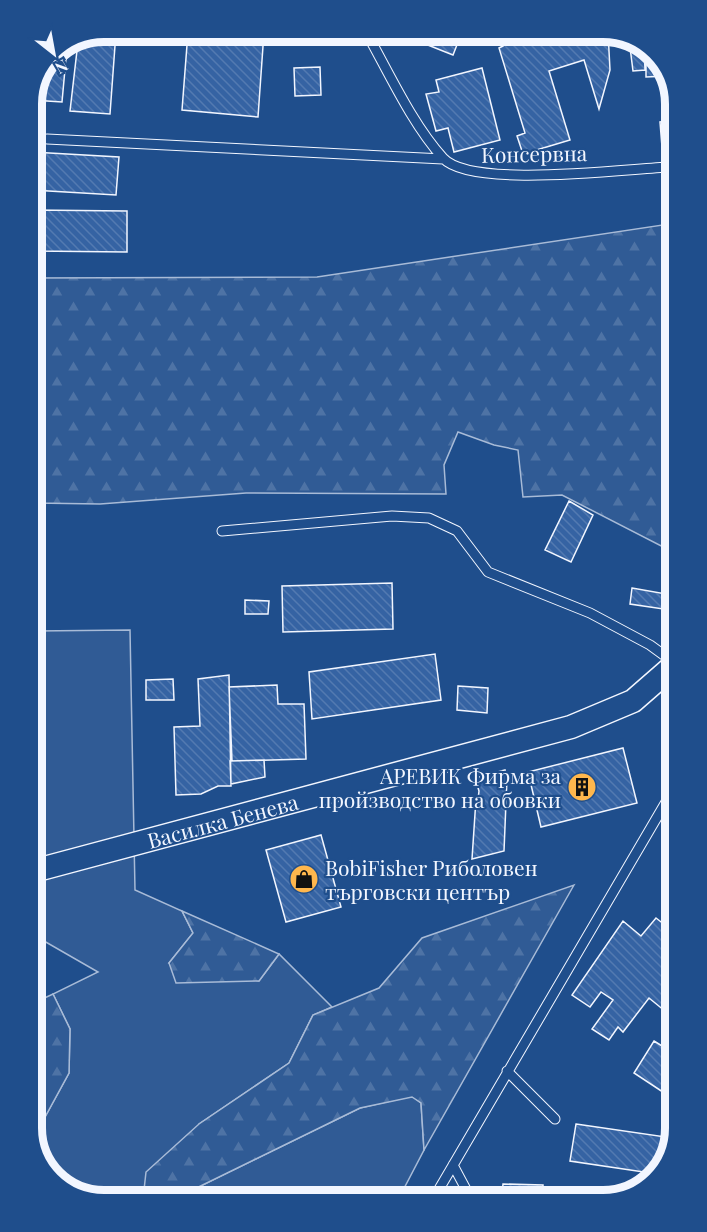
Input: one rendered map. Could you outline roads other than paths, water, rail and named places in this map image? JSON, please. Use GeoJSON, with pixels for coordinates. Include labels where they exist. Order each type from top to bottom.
{"type":"FeatureCollection","features":[{"type":"Feature","properties":{"kind":"street","name":"Василка Бенева"},"geometry":{"type":"LineString","coordinates":[[42,869],[571,727],[633,701],[665,673]]}},
{"type":"Feature","properties":{"kind":"lane"},"geometry":{"type":"LineString","coordinates":[[372,42],[404,101],[443,159]]}},
{"type":"Feature","properties":{"kind":"lane"},"geometry":{"type":"LineString","coordinates":[[47,139],[443,159]]}},
{"type":"Feature","properties":{"kind":"lane","name":"Консервна"},"geometry":{"type":"LineString","coordinates":[[443,159],[471,172],[514,176],[665,166]]}},
{"type":"Feature","properties":{"kind":"lane"},"geometry":{"type":"LineString","coordinates":[[222,531],[392,516],[429,518],[457,531],[473,549],[488,572],[590,613],[650,645],[665,656]]}},
{"type":"Feature","properties":{"kind":"lane"},"geometry":{"type":"LineString","coordinates":[[438,1190],[665,804]]}},
{"type":"Feature","properties":{"kind":"lane"},"geometry":{"type":"LineString","coordinates":[[507,1071],[555,1119]]}},
{"type":"Feature","properties":{"kind":"lane"},"geometry":{"type":"LineString","coordinates":[[453,1165],[466,1190]]}},
{"type":"Feature","properties":{"kind":"place","name":"АРЕВИК Фирма за пройзводство на обовки"},"geometry":{"type":"Point","coordinates":[582,787]}},
{"type":"Feature","properties":{"kind":"place","name":"BobiFisher Риболовен търговски център"},"geometry":{"type":"Point","coordinates":[304,879]}}]}
